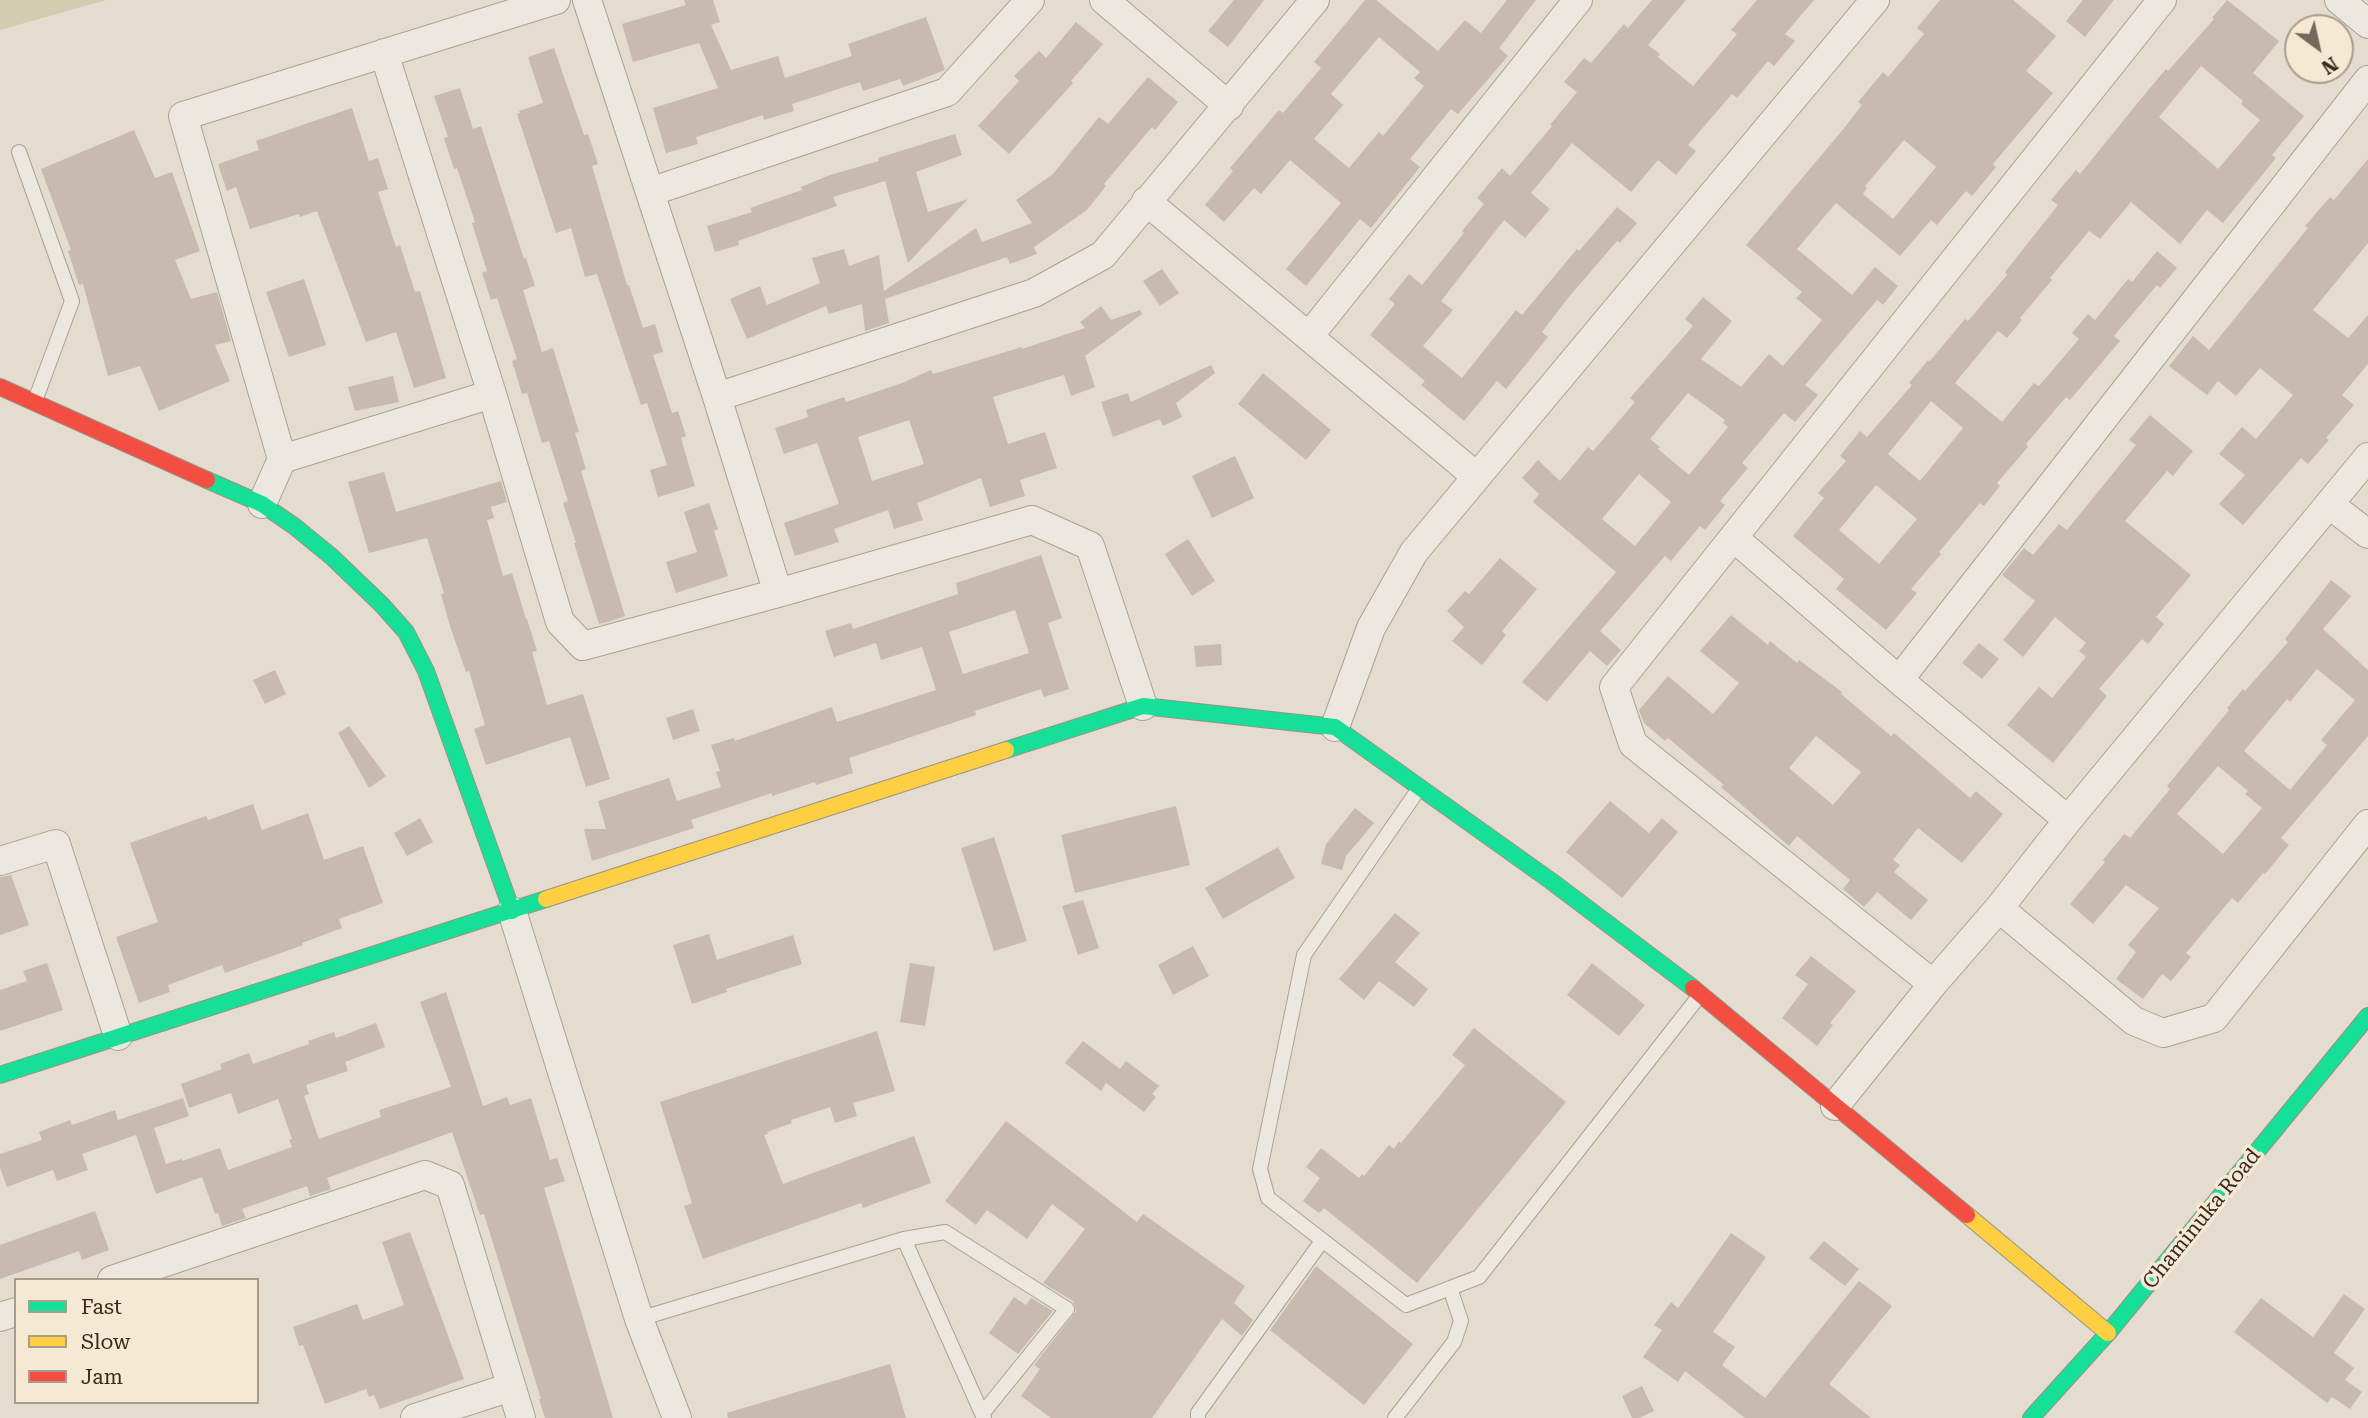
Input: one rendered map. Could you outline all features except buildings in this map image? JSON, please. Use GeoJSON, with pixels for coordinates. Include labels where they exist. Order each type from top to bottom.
{"type":"FeatureCollection","features":[{"type":"Feature","properties":{"kind":"street"},"geometry":{"type":"LineString","coordinates":[[261,504],[282,459],[183,116],[556,0]]}},
{"type":"Feature","properties":{"kind":"street"},"geometry":{"type":"LineString","coordinates":[[587,0],[778,593]]}},
{"type":"Feature","properties":{"kind":"street"},"geometry":{"type":"LineString","coordinates":[[650,192],[947,92],[1030,0]]}},
{"type":"Feature","properties":{"kind":"street"},"geometry":{"type":"LineString","coordinates":[[1104,0],[1229,106]]}},
{"type":"Feature","properties":{"kind":"street"},"geometry":{"type":"LineString","coordinates":[[717,397],[1034,293],[1103,255],[1315,0]]}},
{"type":"Feature","properties":{"kind":"street"},"geometry":{"type":"LineString","coordinates":[[1309,335],[1578,0]]}},
{"type":"Feature","properties":{"kind":"street"},"geometry":{"type":"LineString","coordinates":[[1335,727],[1371,628],[1414,552],[1875,0]]}},
{"type":"Feature","properties":{"kind":"street"},"geometry":{"type":"LineString","coordinates":[[1933,984],[1633,744],[1615,687],[2162,0]]}},
{"type":"Feature","properties":{"kind":"street"},"geometry":{"type":"LineString","coordinates":[[2339,0],[2368,24]]}},
{"type":"Feature","properties":{"kind":"street"},"geometry":{"type":"LineString","coordinates":[[384,53],[492,394],[560,622],[583,646],[1032,520],[1090,547],[1143,706]]}},
{"type":"Feature","properties":{"kind":"street"},"geometry":{"type":"LineString","coordinates":[[1899,680],[2368,80]]}},
{"type":"Feature","properties":{"kind":"street"},"geometry":{"type":"LineString","coordinates":[[1146,201],[1476,476]]}},
{"type":"Feature","properties":{"kind":"street"},"geometry":{"type":"LineString","coordinates":[[0,387],[261,504],[294,526],[332,557],[406,632],[426,671],[512,911],[639,1319],[677,1418]]}},
{"type":"Feature","properties":{"kind":"street"},"geometry":{"type":"LineString","coordinates":[[282,459],[492,394]]}},
{"type":"Feature","properties":{"kind":"street"},"geometry":{"type":"LineString","coordinates":[[1835,1106],[2368,457]]}},
{"type":"Feature","properties":{"kind":"street"},"geometry":{"type":"LineString","coordinates":[[2330,505],[2368,534]]}},
{"type":"Feature","properties":{"kind":"street"},"geometry":{"type":"LineString","coordinates":[[1734,538],[2068,820]]}},
{"type":"Feature","properties":{"kind":"street"},"geometry":{"type":"LineString","coordinates":[[0,1075],[1143,706],[1335,727],[1550,881],[1701,994],[2108,1333]]}},
{"type":"Feature","properties":{"kind":"street"},"geometry":{"type":"LineString","coordinates":[[1999,908],[2134,1021],[2163,1033],[2214,1018],[2368,824]]}},
{"type":"Feature","properties":{"kind":"street"},"geometry":{"type":"LineString","coordinates":[[0,861],[56,844],[118,1036]]}},
{"type":"Feature","properties":{"kind":"street","name":"Chaminuka Road"},"geometry":{"type":"LineString","coordinates":[[2031,1418],[2108,1333],[2368,1016]]}},
{"type":"Feature","properties":{"kind":"street"},"geometry":{"type":"LineString","coordinates":[[118,1278],[425,1175],[450,1185],[522,1418]]}},
{"type":"Feature","properties":{"kind":"street"},"geometry":{"type":"LineString","coordinates":[[415,1418],[511,1387]]}},
{"type":"Feature","properties":{"kind":"lane"},"geometry":{"type":"LineString","coordinates":[[19,152],[72,301],[35,402]]}},
{"type":"Feature","properties":{"kind":"lane"},"geometry":{"type":"LineString","coordinates":[[1419,789],[1304,955],[1260,1169],[1268,1198],[1406,1305],[1479,1278],[1701,994]]}},
{"type":"Feature","properties":{"kind":"lane"},"geometry":{"type":"LineString","coordinates":[[639,1319],[904,1239],[945,1232],[1067,1309],[983,1416],[904,1239]]}},
{"type":"Feature","properties":{"kind":"lane"},"geometry":{"type":"LineString","coordinates":[[1198,1418],[1198,1413],[1322,1241]]}},
{"type":"Feature","properties":{"kind":"lane"},"geometry":{"type":"LineString","coordinates":[[1395,1418],[1454,1342],[1461,1321],[1450,1288]]}},
{"type":"Feature","properties":{"kind":"shaded area"},"geometry":{"type":"Polygon","coordinates":[[[0,0],[106,0],[0,30],[0,0]]]}},
{"type":"Feature","properties":{"kind":"traffic: fast"},"geometry":{"type":"LineString","coordinates":[[207,480],[262,504],[294,526],[332,557],[406,632],[426,671],[512,911]]}},
{"type":"Feature","properties":{"kind":"traffic: fast"},"geometry":{"type":"LineString","coordinates":[[1006,750],[1143,706],[1335,727],[1551,881],[1693,988]]}},
{"type":"Feature","properties":{"kind":"traffic: fast"},"geometry":{"type":"LineString","coordinates":[[0,1075],[546,899]]}},
{"type":"Feature","properties":{"kind":"traffic: fast"},"geometry":{"type":"LineString","coordinates":[[2031,1418],[2108,1333],[2368,1016]]}},
{"type":"Feature","properties":{"kind":"traffic: slow"},"geometry":{"type":"LineString","coordinates":[[546,899],[1006,750]]}},
{"type":"Feature","properties":{"kind":"traffic: slow"},"geometry":{"type":"LineString","coordinates":[[1967,1215],[2108,1333]]}},
{"type":"Feature","properties":{"kind":"traffic: jam"},"geometry":{"type":"LineString","coordinates":[[0,387],[207,480]]}},
{"type":"Feature","properties":{"kind":"traffic: jam"},"geometry":{"type":"LineString","coordinates":[[1693,988],[1967,1215]]}}]}
